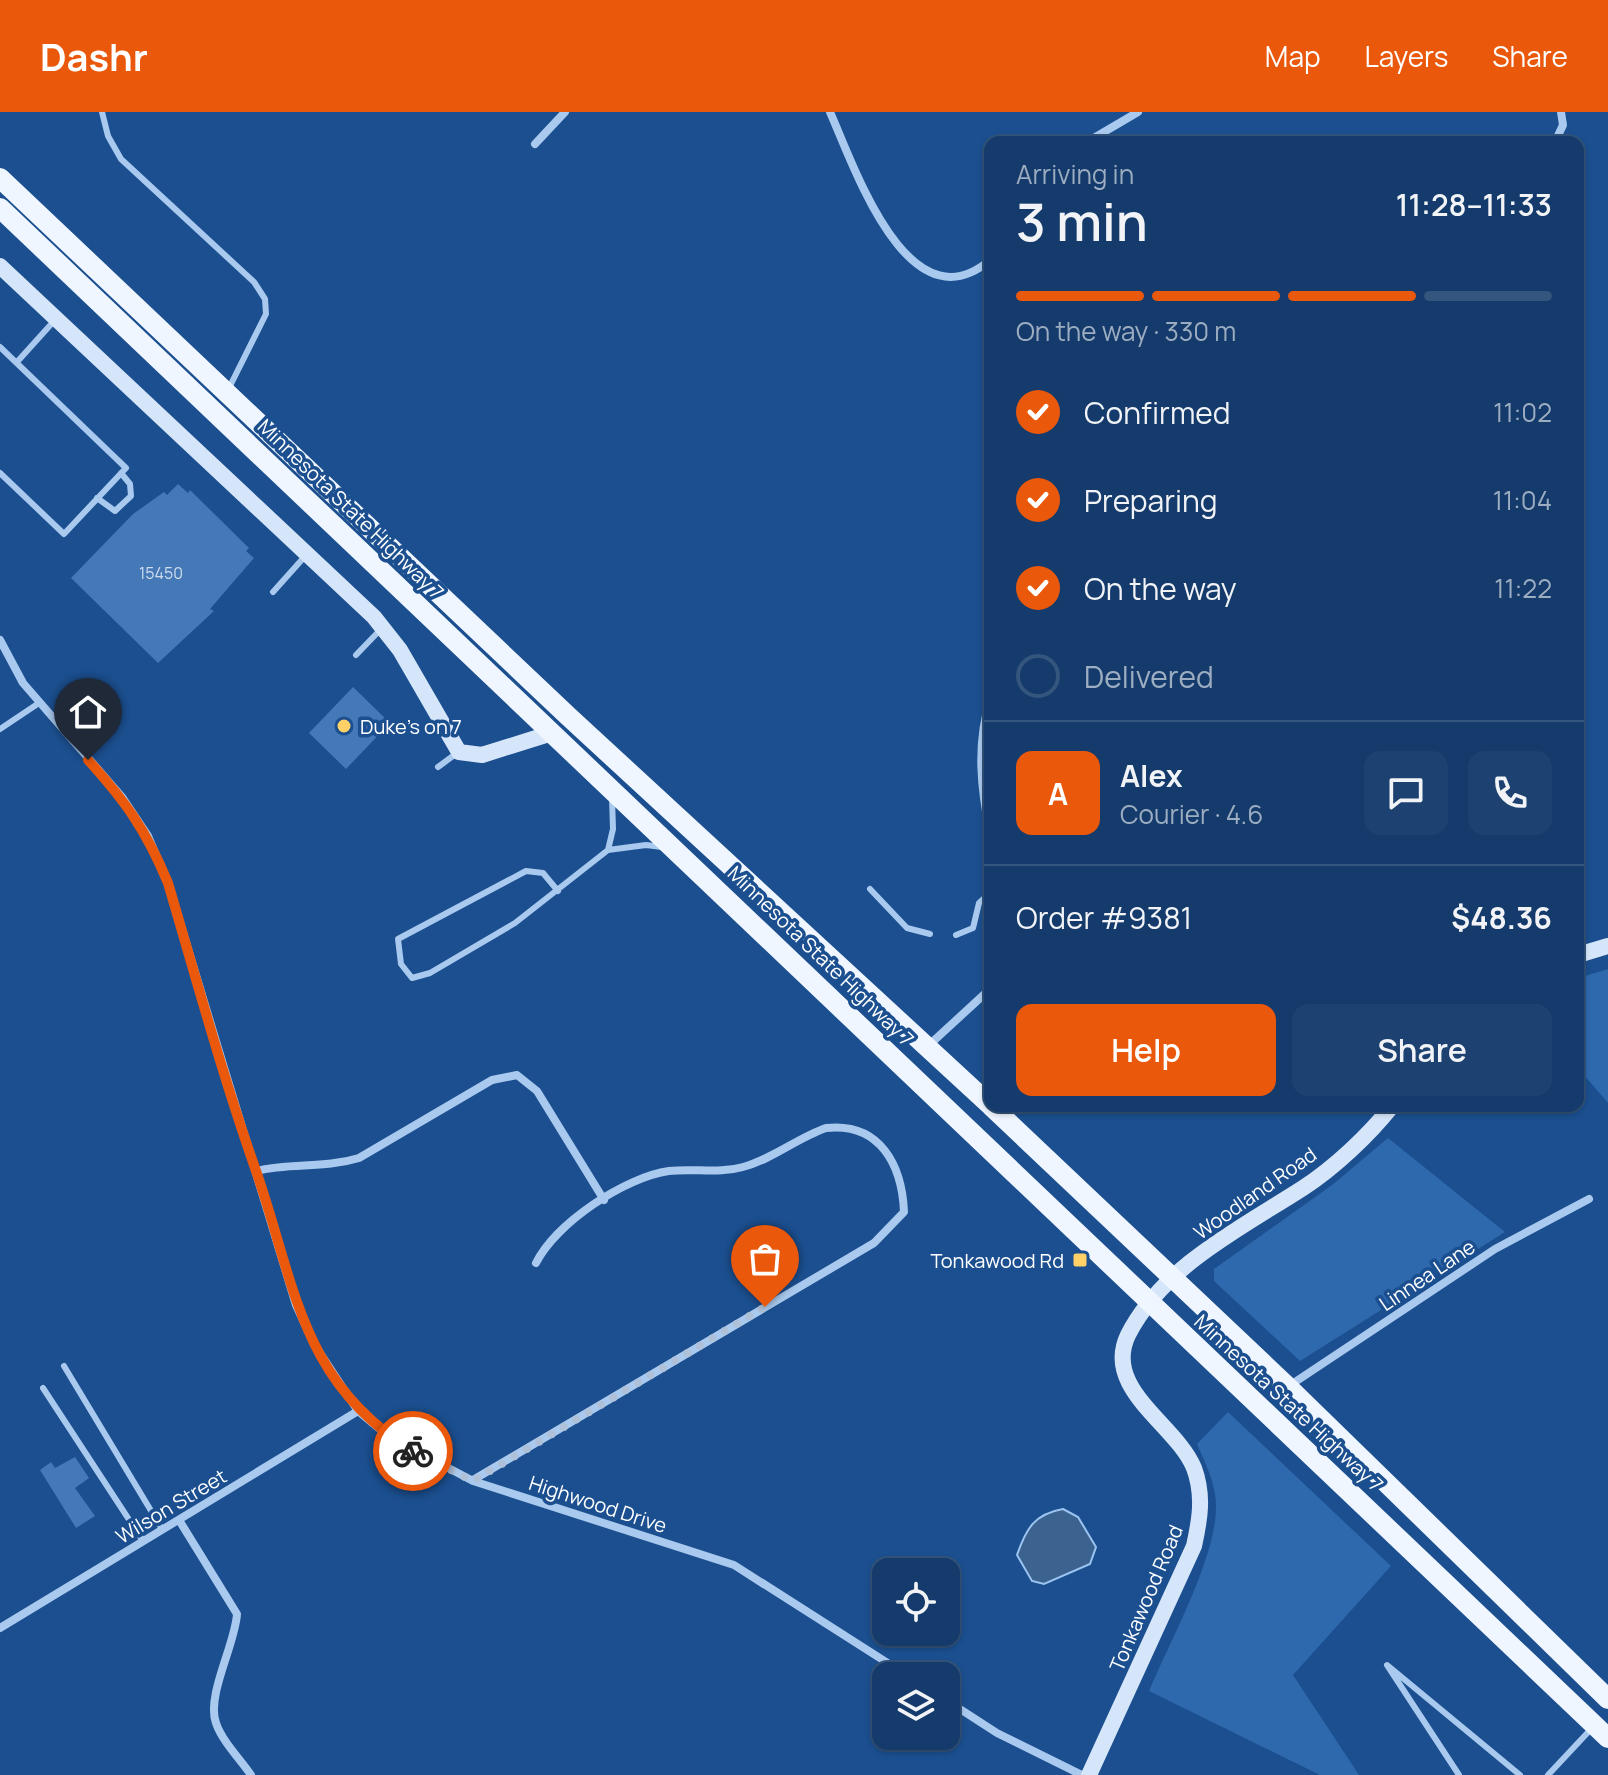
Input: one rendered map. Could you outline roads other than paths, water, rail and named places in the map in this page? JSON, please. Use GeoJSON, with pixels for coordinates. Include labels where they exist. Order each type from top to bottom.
{"type":"FeatureCollection","features":[{"type":"Feature","properties":{"kind":"main road","name":"Minnesota State Highway 7"},"geometry":{"type":"LineString","coordinates":[[0,178],[579,727],[984,1100]]}},
{"type":"Feature","properties":{"kind":"main road","name":"Minnesota State Highway 7"},"geometry":{"type":"LineString","coordinates":[[0,208],[1601,1731]]}},
{"type":"Feature","properties":{"kind":"main road","name":"Minnesota State Highway 7"},"geometry":{"type":"LineString","coordinates":[[996,1112],[1175,1278],[1608,1699]]}},
{"type":"Feature","properties":{"kind":"street"},"geometry":{"type":"LineString","coordinates":[[535,144],[565,112]]}},
{"type":"Feature","properties":{"kind":"street"},"geometry":{"type":"LineString","coordinates":[[830,112],[881,225],[909,258],[926,270],[946,275],[966,273],[984,263]]}},
{"type":"Feature","properties":{"kind":"street"},"geometry":{"type":"LineString","coordinates":[[1097,136],[1138,112]]}},
{"type":"Feature","properties":{"kind":"street"},"geometry":{"type":"LineString","coordinates":[[1558,136],[1563,125],[1561,112]]}},
{"type":"Feature","properties":{"kind":"street"},"geometry":{"type":"LineString","coordinates":[[0,266],[382,628],[400,650],[459,752],[482,755],[552,733]]}},
{"type":"Feature","properties":{"kind":"street","name":"Highwood Drive"},"geometry":{"type":"LineString","coordinates":[[0,640],[23,683],[122,797],[148,836],[168,883],[240,1130],[256,1171],[296,1305],[314,1344],[358,1411],[388,1436],[473,1481],[734,1565],[886,1662]]}},
{"type":"Feature","properties":{"kind":"street"},"geometry":{"type":"LineString","coordinates":[[984,729],[981,776],[984,795]]}},
{"type":"Feature","properties":{"kind":"street"},"geometry":{"type":"LineString","coordinates":[[1584,953],[1608,946]]}},
{"type":"Feature","properties":{"kind":"street"},"geometry":{"type":"LineString","coordinates":[[927,1046],[984,994]]}},
{"type":"Feature","properties":{"kind":"street"},"geometry":{"type":"LineString","coordinates":[[256,1171],[279,1166],[335,1165],[359,1158],[492,1080],[517,1075],[537,1091],[604,1200]]}},
{"type":"Feature","properties":{"kind":"street","name":"Woodland Road"},"geometry":{"type":"LineString","coordinates":[[1175,1278],[1230,1231],[1306,1186],[1386,1112]]}},
{"type":"Feature","properties":{"kind":"street"},"geometry":{"type":"LineString","coordinates":[[473,1481],[874,1243],[904,1212],[903,1182],[894,1160],[867,1134],[841,1126],[804,1136],[741,1168],[671,1171],[648,1176],[604,1200],[554,1234],[536,1263]]}},
{"type":"Feature","properties":{"kind":"street","name":"Linnea Lane"},"geometry":{"type":"LineString","coordinates":[[1288,1387],[1495,1249],[1589,1199]]}},
{"type":"Feature","properties":{"kind":"street","name":"Tonkawood Road"},"geometry":{"type":"LineString","coordinates":[[1089,1775],[1194,1546],[1201,1512],[1198,1481],[1188,1455],[1169,1429],[1137,1396],[1124,1371],[1127,1338],[1150,1304],[1175,1278]]}},
{"type":"Feature","properties":{"kind":"street","name":"Wilson Street"},"geometry":{"type":"LineString","coordinates":[[0,1628],[358,1411]]}},
{"type":"Feature","properties":{"kind":"street"},"geometry":{"type":"LineString","coordinates":[[179,1520],[237,1614],[236,1632],[214,1703],[216,1723],[251,1775]]}},
{"type":"Feature","properties":{"kind":"street"},"geometry":{"type":"LineString","coordinates":[[960,1709],[997,1733],[1082,1775]]}},
{"type":"Feature","properties":{"kind":"lane"},"geometry":{"type":"LineString","coordinates":[[102,112],[108,136],[121,159],[254,282],[265,299],[266,314],[227,393]]}},
{"type":"Feature","properties":{"kind":"lane"},"geometry":{"type":"LineString","coordinates":[[17,362],[56,319]]}},
{"type":"Feature","properties":{"kind":"lane"},"geometry":{"type":"LineString","coordinates":[[0,347],[126,468],[64,534],[0,473]]}},
{"type":"Feature","properties":{"kind":"lane"},"geometry":{"type":"LineString","coordinates":[[97,498],[115,511],[131,496],[130,484],[121,473]]}},
{"type":"Feature","properties":{"kind":"lane"},"geometry":{"type":"LineString","coordinates":[[273,592],[307,554]]}},
{"type":"Feature","properties":{"kind":"lane"},"geometry":{"type":"LineString","coordinates":[[356,655],[382,628]]}},
{"type":"Feature","properties":{"kind":"lane"},"geometry":{"type":"LineString","coordinates":[[0,729],[39,703]]}},
{"type":"Feature","properties":{"kind":"lane"},"geometry":{"type":"LineString","coordinates":[[438,767],[459,752]]}},
{"type":"Feature","properties":{"kind":"lane"},"geometry":{"type":"LineString","coordinates":[[608,850],[613,829],[612,791]]}},
{"type":"Feature","properties":{"kind":"lane"},"geometry":{"type":"LineString","coordinates":[[558,891],[543,873],[526,871],[398,939],[401,964],[412,978],[430,973],[515,923],[558,891],[608,850],[646,845],[673,848]]}},
{"type":"Feature","properties":{"kind":"lane"},"geometry":{"type":"LineString","coordinates":[[870,889],[907,928],[930,934]]}},
{"type":"Feature","properties":{"kind":"lane"},"geometry":{"type":"LineString","coordinates":[[956,935],[973,928],[979,903],[984,898]]}},
{"type":"Feature","properties":{"kind":"lane"},"geometry":{"type":"LineString","coordinates":[[64,1366],[162,1529]]}},
{"type":"Feature","properties":{"kind":"lane"},"geometry":{"type":"LineString","coordinates":[[43,1388],[143,1541]]}},
{"type":"Feature","properties":{"kind":"lane"},"geometry":{"type":"LineString","coordinates":[[1459,1775],[1387,1665],[1520,1775]]}},
{"type":"Feature","properties":{"kind":"lane"},"geometry":{"type":"LineString","coordinates":[[1548,1775],[1601,1731]]}},
{"type":"Feature","properties":{"kind":"place","name":"Duke's on 7"},"geometry":{"type":"Point","coordinates":[344,726]}},
{"type":"Feature","properties":{"kind":"place","name":"Tonkawood Rd"},"geometry":{"type":"Point","coordinates":[1080,1260]}}]}
